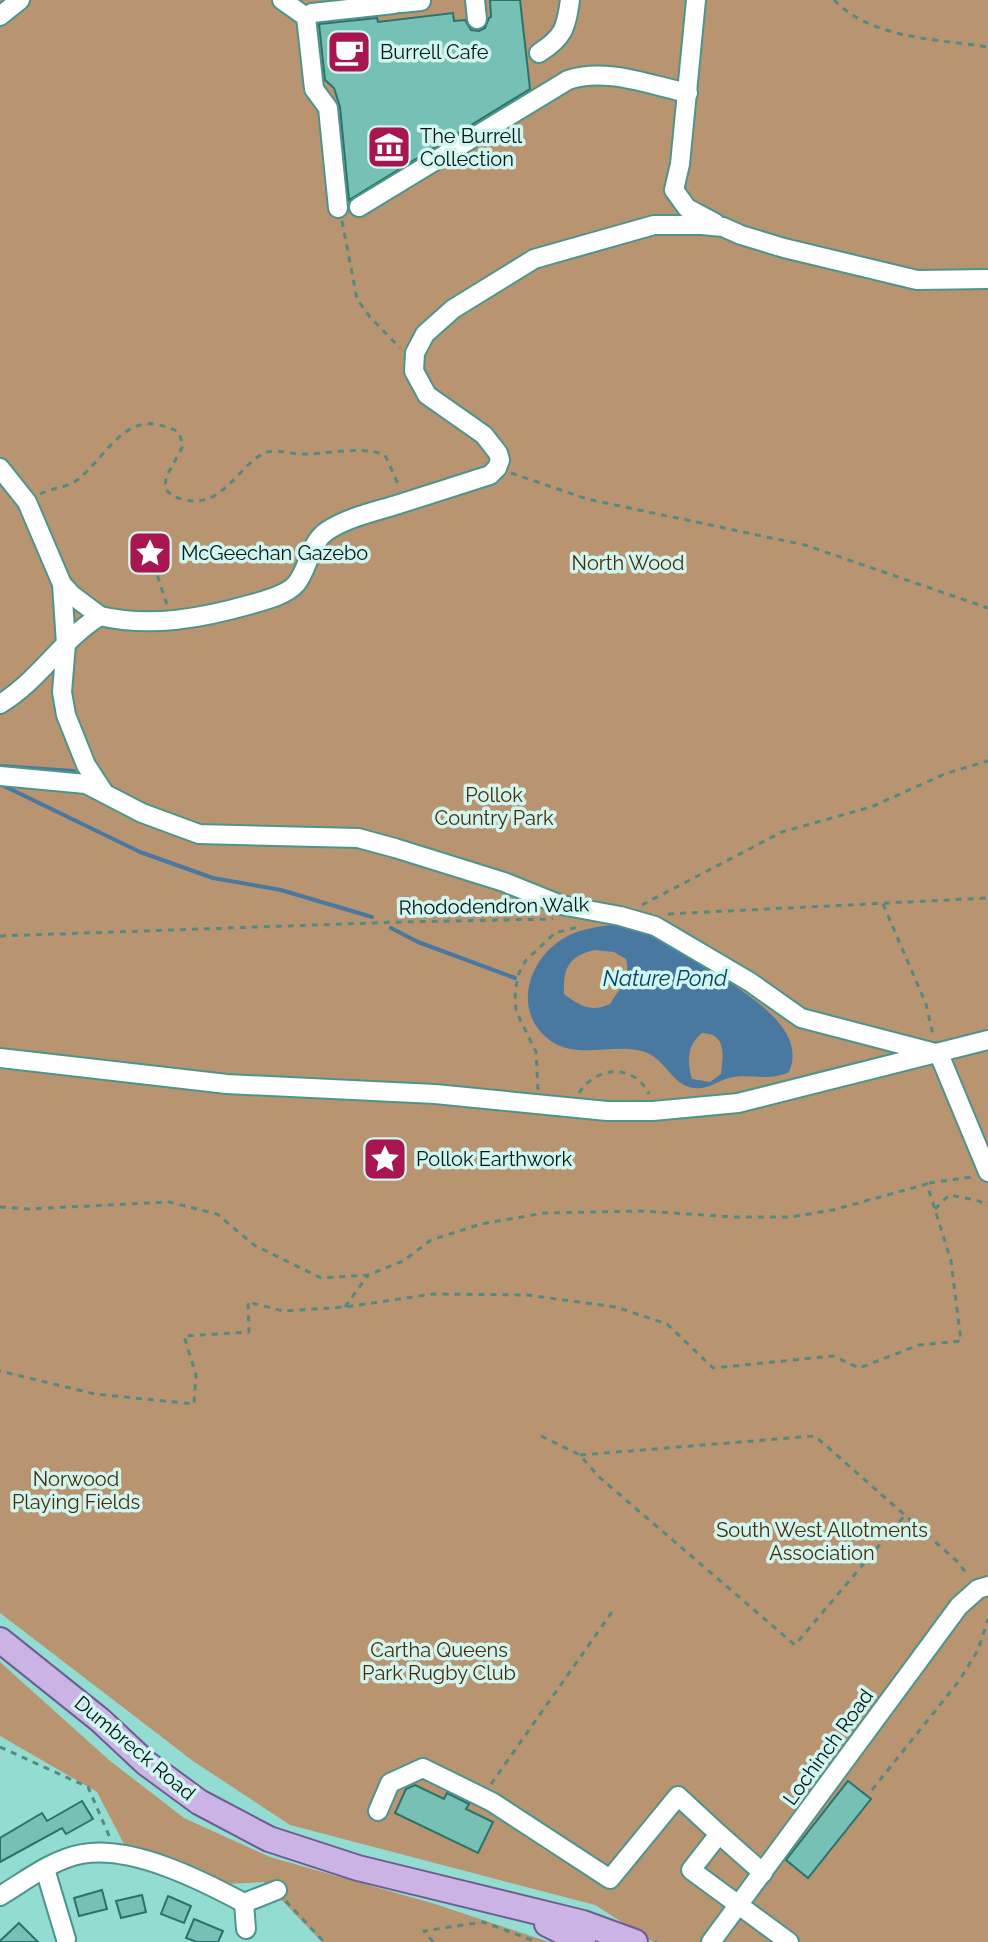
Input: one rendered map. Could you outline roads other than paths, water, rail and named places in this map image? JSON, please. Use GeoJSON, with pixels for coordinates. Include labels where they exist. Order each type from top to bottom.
{"type":"FeatureCollection","features":[{"type":"Feature","properties":{"kind":"main road","name":"Dumbreck Road"},"geometry":{"type":"LineString","coordinates":[[0,1640],[100,1720],[146,1763],[199,1802],[269,1839],[358,1868],[583,1923],[635,1942]]}},
{"type":"Feature","properties":{"kind":"main road","name":"Dumbreck Road"},"geometry":{"type":"LineString","coordinates":[[510,1904],[583,1942]]}},
{"type":"Feature","properties":{"kind":"street"},"geometry":{"type":"LineString","coordinates":[[0,16],[20,0]]}},
{"type":"Feature","properties":{"kind":"street"},"geometry":{"type":"LineString","coordinates":[[282,0],[306,17],[314,89],[328,108],[340,213]]}},
{"type":"Feature","properties":{"kind":"street"},"geometry":{"type":"LineString","coordinates":[[539,53],[562,35],[570,0]]}},
{"type":"Feature","properties":{"kind":"street"},"geometry":{"type":"LineString","coordinates":[[654,225],[668,212],[680,164],[696,0]]}},
{"type":"Feature","properties":{"kind":"street"},"geometry":{"type":"LineString","coordinates":[[306,17],[312,13],[421,1]]}},
{"type":"Feature","properties":{"kind":"street"},"geometry":{"type":"LineString","coordinates":[[359,207],[568,80],[585,74],[602,74],[688,93]]}},
{"type":"Feature","properties":{"kind":"street"},"geometry":{"type":"LineString","coordinates":[[674,190],[687,208],[723,227],[784,248],[917,280],[988,279]]}},
{"type":"Feature","properties":{"kind":"street"},"geometry":{"type":"LineString","coordinates":[[0,468],[27,502],[62,584],[100,616],[170,621],[219,614],[266,600],[298,583],[324,532],[348,521],[490,475],[497,468],[500,460],[498,453],[484,435],[427,395],[414,371],[415,353],[425,334],[453,309],[534,259],[654,225],[723,227]]}},
{"type":"Feature","properties":{"kind":"street"},"geometry":{"type":"LineString","coordinates":[[62,584],[66,644],[62,692],[66,715],[86,765],[103,791]]}},
{"type":"Feature","properties":{"kind":"street"},"geometry":{"type":"LineString","coordinates":[[0,704],[30,682],[79,629],[100,616]]}},
{"type":"Feature","properties":{"kind":"street"},"geometry":{"type":"LineString","coordinates":[[0,776],[86,784],[155,819],[199,834],[358,838],[504,882],[561,905],[655,926],[776,999],[801,1018],[939,1054]]}},
{"type":"Feature","properties":{"kind":"street"},"geometry":{"type":"LineString","coordinates":[[0,1058],[227,1084],[435,1094],[537,1105],[653,1111],[738,1103],[988,1040]]}},
{"type":"Feature","properties":{"kind":"street"},"geometry":{"type":"LineString","coordinates":[[939,1054],[982,1174]]}},
{"type":"Feature","properties":{"kind":"street","name":"Lochinch Road"},"geometry":{"type":"LineString","coordinates":[[711,1942],[959,1606],[983,1588]]}},
{"type":"Feature","properties":{"kind":"street"},"geometry":{"type":"LineString","coordinates":[[378,1811],[390,1783],[423,1768],[482,1797],[610,1879],[678,1796],[763,1873]]}},
{"type":"Feature","properties":{"kind":"street"},"geometry":{"type":"LineString","coordinates":[[719,1834],[691,1870],[789,1942]]}},
{"type":"Feature","properties":{"kind":"street"},"geometry":{"type":"LineString","coordinates":[[0,1896],[45,1869],[81,1854],[117,1853],[191,1875],[244,1903],[277,1890]]}},
{"type":"Feature","properties":{"kind":"street"},"geometry":{"type":"LineString","coordinates":[[45,1869],[70,1941]]}},
{"type":"Feature","properties":{"kind":"street"},"geometry":{"type":"LineString","coordinates":[[244,1903],[246,1929]]}},
{"type":"Feature","properties":{"kind":"water","name":"Nature Pond"},"geometry":{"type":"Polygon","coordinates":[[[606,926],[636,927],[656,933],[765,1008],[779,1022],[788,1038],[793,1054],[789,1072],[774,1076],[729,1078],[695,1088],[682,1084],[656,1058],[642,1051],[569,1049],[547,1038],[530,1013],[528,999],[534,970],[542,957],[566,937],[582,930],[606,926]],[[595,950],[573,960],[566,971],[564,985],[564,994],[591,1008],[610,1004],[627,973],[626,959],[614,952],[595,950]],[[702,1033],[691,1048],[690,1072],[692,1079],[710,1082],[721,1074],[722,1047],[716,1037],[702,1033]]]}},
{"type":"Feature","properties":{"kind":"waterway"},"geometry":{"type":"LineString","coordinates":[[0,766],[74,771]]}},
{"type":"Feature","properties":{"kind":"waterway"},"geometry":{"type":"LineString","coordinates":[[0,784],[140,852],[213,878],[281,890],[372,917]]}},
{"type":"Feature","properties":{"kind":"waterway"},"geometry":{"type":"LineString","coordinates":[[391,928],[418,942],[515,978]]}},
{"type":"Feature","properties":{"kind":"place","name":"Burrell Cafe"},"geometry":{"type":"Point","coordinates":[349,52]}},
{"type":"Feature","properties":{"kind":"place","name":"The Burrell Collection"},"geometry":{"type":"Point","coordinates":[389,147]}},
{"type":"Feature","properties":{"kind":"place","name":"McGeechan Gazebo"},"geometry":{"type":"Point","coordinates":[150,553]}},
{"type":"Feature","properties":{"kind":"place","name":"Pollok Earthwork"},"geometry":{"type":"Point","coordinates":[385,1159]}},
{"type":"Feature","properties":{"kind":"park label","name":"North Wood"},"geometry":{"type":"Point","coordinates":[628,563]}},
{"type":"Feature","properties":{"kind":"park label","name":"Pollok Country Park"},"geometry":{"type":"Point","coordinates":[494,806]}},
{"type":"Feature","properties":{"kind":"park label","name":"Norwood Playing Fields"},"geometry":{"type":"Point","coordinates":[76,1490]}},
{"type":"Feature","properties":{"kind":"park label","name":"South West Allotments Association"},"geometry":{"type":"Point","coordinates":[822,1542]}},
{"type":"Feature","properties":{"kind":"park label","name":"Cartha Queens Park Rugby Club"},"geometry":{"type":"Point","coordinates":[439,1662]}}]}
